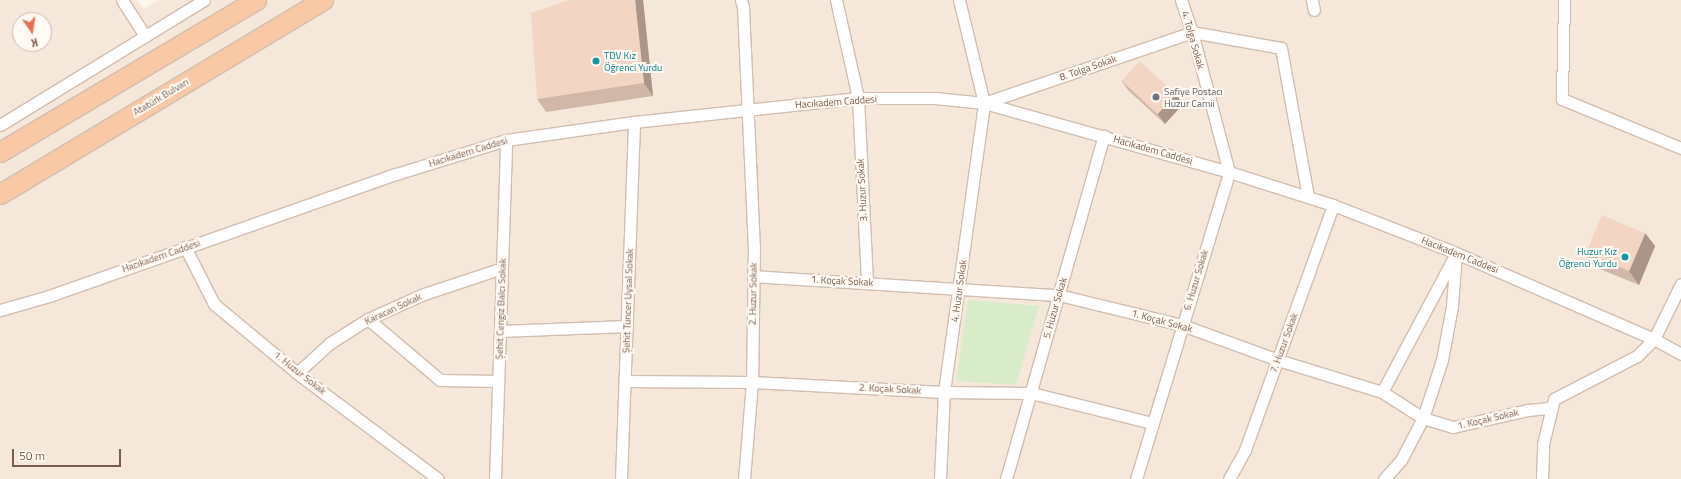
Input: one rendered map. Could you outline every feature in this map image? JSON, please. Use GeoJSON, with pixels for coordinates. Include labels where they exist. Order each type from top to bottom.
{"type":"FeatureCollection","features":[{"type":"Feature","properties":{"kind":"highway"},"geometry":{"type":"LineString","coordinates":[[0,152],[256,0]]}},
{"type":"Feature","properties":{"kind":"highway","name":"Atatürk Bulvarı"},"geometry":{"type":"LineString","coordinates":[[0,194],[323,0]]}},
{"type":"Feature","properties":{"kind":"street"},"geometry":{"type":"LineString","coordinates":[[122,0],[145,36]]}},
{"type":"Feature","properties":{"kind":"street"},"geometry":{"type":"LineString","coordinates":[[0,125],[204,0]]}},
{"type":"Feature","properties":{"kind":"street","name":"2. Huzur Sokak"},"geometry":{"type":"LineString","coordinates":[[740,0],[743,7],[746,110],[754,246],[752,382],[744,479]]}},
{"type":"Feature","properties":{"kind":"street","name":"3. Huzur Sokak"},"geometry":{"type":"LineString","coordinates":[[836,0],[858,98],[867,282]]}},
{"type":"Feature","properties":{"kind":"street","name":"4. Tolga Sokak"},"geometry":{"type":"LineString","coordinates":[[1181,0],[1192,32],[1229,172]]}},
{"type":"Feature","properties":{"kind":"street"},"geometry":{"type":"LineString","coordinates":[[1564,0],[1562,99],[1681,148]]}},
{"type":"Feature","properties":{"kind":"street"},"geometry":{"type":"LineString","coordinates":[[962,1],[984,104]]}},
{"type":"Feature","properties":{"kind":"street"},"geometry":{"type":"LineString","coordinates":[[1192,32],[1281,48],[1308,197]]}},
{"type":"Feature","properties":{"kind":"street","name":"8. Tolga Sokak"},"geometry":{"type":"LineString","coordinates":[[984,104],[1192,32]]}},
{"type":"Feature","properties":{"kind":"street","name":"Hacıkadem Caddesi"},"geometry":{"type":"LineString","coordinates":[[0,310],[49,296],[396,174],[506,140],[634,122],[858,98],[935,98],[984,104],[1104,136],[1229,172],[1333,205],[1456,252],[1654,339],[1681,354]]}},
{"type":"Feature","properties":{"kind":"street","name":"4. Huzur Sokak"},"geometry":{"type":"LineString","coordinates":[[940,479],[944,392],[984,104]]}},
{"type":"Feature","properties":{"kind":"street","name":"Şehit Tuncer Uysal Sokak"},"geometry":{"type":"LineString","coordinates":[[621,479],[634,122]]}},
{"type":"Feature","properties":{"kind":"street","name":"5. Huzur Sokak"},"geometry":{"type":"LineString","coordinates":[[1006,479],[1104,136]]}},
{"type":"Feature","properties":{"kind":"street","name":"Şehit Cengiz Balcı Sokak"},"geometry":{"type":"LineString","coordinates":[[495,479],[506,140]]}},
{"type":"Feature","properties":{"kind":"street","name":"6. Huzur Sokak"},"geometry":{"type":"LineString","coordinates":[[1136,479],[1229,172]]}},
{"type":"Feature","properties":{"kind":"street","name":"7. Huzur Sokak"},"geometry":{"type":"LineString","coordinates":[[1229,479],[1246,450],[1333,205]]}},
{"type":"Feature","properties":{"kind":"street","name":"1. Huzur Sokak"},"geometry":{"type":"LineString","coordinates":[[185,247],[214,304],[297,373],[438,479]]}},
{"type":"Feature","properties":{"kind":"street"},"geometry":{"type":"LineString","coordinates":[[1382,392],[1456,252]]}},
{"type":"Feature","properties":{"kind":"street"},"geometry":{"type":"LineString","coordinates":[[1384,479],[1401,460],[1423,418],[1442,360],[1452,306],[1456,252]]}},
{"type":"Feature","properties":{"kind":"street","name":"Karacan Sokak"},"geometry":{"type":"LineString","coordinates":[[297,373],[330,343],[368,319],[424,294],[502,268]]}},
{"type":"Feature","properties":{"kind":"street","name":"1. Koçak Sokak"},"geometry":{"type":"LineString","coordinates":[[753,276],[1059,295],[1182,325],[1278,360],[1382,392],[1423,418],[1453,427],[1527,410],[1552,408]]}},
{"type":"Feature","properties":{"kind":"street"},"geometry":{"type":"LineString","coordinates":[[1542,479],[1543,444],[1554,398],[1636,356],[1654,339],[1681,284]]}},
{"type":"Feature","properties":{"kind":"street"},"geometry":{"type":"LineString","coordinates":[[368,319],[440,380],[498,381]]}},
{"type":"Feature","properties":{"kind":"street"},"geometry":{"type":"LineString","coordinates":[[500,331],[626,326]]}},
{"type":"Feature","properties":{"kind":"street","name":"2. Koçak Sokak"},"geometry":{"type":"LineString","coordinates":[[625,381],[752,382],[944,392],[1031,393],[1152,423]]}},
{"type":"Feature","properties":{"kind":"shaded area"},"geometry":{"type":"Polygon","coordinates":[[[0,0],[137,0],[144,9],[158,0],[1681,0],[1681,479],[0,479],[0,0]]]}},
{"type":"Feature","properties":{"kind":"green space"},"geometry":{"type":"Polygon","coordinates":[[[968,300],[1039,306],[1016,385],[956,381],[968,300]]]}},
{"type":"Feature","properties":{"kind":"building","name":"TDV Kız Öğrenci Yurdu"},"geometry":{"type":"Polygon","coordinates":[[[569,0],[635,0],[644,83],[537,99],[531,13],[569,0]]]}},
{"type":"Feature","properties":{"kind":"building","name":"Safiye Postacı Huzur Camii"},"geometry":{"type":"Polygon","coordinates":[[[1140,61],[1176,94],[1157,114],[1122,81],[1140,61]]]}},
{"type":"Feature","properties":{"kind":"building"},"geometry":{"type":"Polygon","coordinates":[[[1602,215],[1645,233],[1629,271],[1586,253],[1602,215]]]}},
{"type":"Feature","properties":{"kind":"place","name":"TDV Kız Öğrenci Yurdu"},"geometry":{"type":"Point","coordinates":[596,61]}},
{"type":"Feature","properties":{"kind":"place","name":"Safiye Postacı Huzur Camii"},"geometry":{"type":"Point","coordinates":[1156,97]}},
{"type":"Feature","properties":{"kind":"place","name":"Huzur Kız Öğrenci Yurdu"},"geometry":{"type":"Point","coordinates":[1625,257]}}]}
